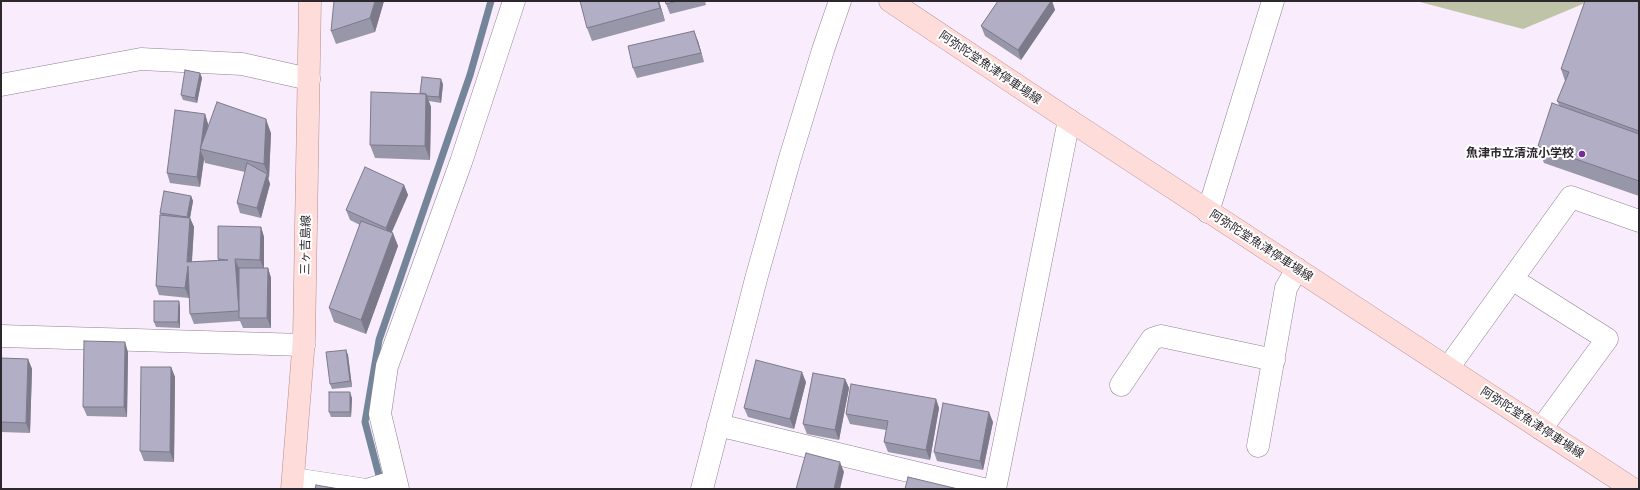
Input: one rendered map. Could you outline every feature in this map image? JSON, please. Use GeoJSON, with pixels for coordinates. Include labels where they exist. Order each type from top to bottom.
{"type":"FeatureCollection","features":[{"type":"Feature","properties":{"kind":"main road","name":"三ヶ吉島線"},"geometry":{"type":"LineString","coordinates":[[293,484],[304,345],[310,1]]}},
{"type":"Feature","properties":{"kind":"main road","name":"阿弥陀堂魚津停車場線"},"geometry":{"type":"LineString","coordinates":[[890,1],[1208,212],[1633,489]]}},
{"type":"Feature","properties":{"kind":"street"},"geometry":{"type":"LineString","coordinates":[[370,489],[397,485],[380,414],[387,366],[461,162],[514,1]]}},
{"type":"Feature","properties":{"kind":"street"},"geometry":{"type":"LineString","coordinates":[[702,489],[756,278],[790,158],[823,50],[840,1]]}},
{"type":"Feature","properties":{"kind":"street"},"geometry":{"type":"LineString","coordinates":[[1208,212],[1273,1]]}},
{"type":"Feature","properties":{"kind":"street"},"geometry":{"type":"LineString","coordinates":[[1,85],[141,60],[242,64],[309,80]]}},
{"type":"Feature","properties":{"kind":"street"},"geometry":{"type":"LineString","coordinates":[[995,489],[1069,120]]}},
{"type":"Feature","properties":{"kind":"street"},"geometry":{"type":"LineString","coordinates":[[1448,368],[1571,197],[1639,221]]}},
{"type":"Feature","properties":{"kind":"street"},"geometry":{"type":"LineString","coordinates":[[1258,446],[1286,288],[1297,269]]}},
{"type":"Feature","properties":{"kind":"street"},"geometry":{"type":"LineString","coordinates":[[1523,286],[1606,339],[1541,429]]}},
{"type":"Feature","properties":{"kind":"street"},"geometry":{"type":"LineString","coordinates":[[1,336],[304,345]]}},
{"type":"Feature","properties":{"kind":"street"},"geometry":{"type":"LineString","coordinates":[[1121,385],[1152,339],[1161,336],[1274,360]]}},
{"type":"Feature","properties":{"kind":"street"},"geometry":{"type":"LineString","coordinates":[[718,425],[983,489]]}},
{"type":"Feature","properties":{"kind":"street"},"geometry":{"type":"LineString","coordinates":[[293,484],[360,489]]}},
{"type":"Feature","properties":{"kind":"green space"},"geometry":{"type":"Polygon","coordinates":[[[1416,1],[1590,1],[1523,29],[1416,1]]]}},
{"type":"Feature","properties":{"kind":"building"},"geometry":{"type":"Polygon","coordinates":[[[334,1],[375,1],[370,18],[331,31],[334,1]]]}},
{"type":"Feature","properties":{"kind":"building"},"geometry":{"type":"Polygon","coordinates":[[[580,1],[658,1],[660,8],[587,28],[580,1]]]}},
{"type":"Feature","properties":{"kind":"building"},"geometry":{"type":"Polygon","coordinates":[[[665,1],[678,1],[666,4],[665,1]]]}},
{"type":"Feature","properties":{"kind":"building"},"geometry":{"type":"Polygon","coordinates":[[[998,1],[1051,1],[1018,50],[981,26],[998,1]]]}},
{"type":"Feature","properties":{"kind":"building"},"geometry":{"type":"Polygon","coordinates":[[[1585,1],[1639,1],[1639,131],[1557,101],[1569,72],[1561,69],[1585,1]]]}},
{"type":"Feature","properties":{"kind":"building"},"geometry":{"type":"Polygon","coordinates":[[[694,31],[701,53],[633,68],[628,46],[694,31]]]}},
{"type":"Feature","properties":{"kind":"building"},"geometry":{"type":"Polygon","coordinates":[[[185,70],[200,73],[195,98],[181,95],[185,70]]]}},
{"type":"Feature","properties":{"kind":"building"},"geometry":{"type":"Polygon","coordinates":[[[422,77],[441,79],[439,97],[427,96],[426,94],[420,93],[422,77]]]}},
{"type":"Feature","properties":{"kind":"building"},"geometry":{"type":"Polygon","coordinates":[[[371,92],[426,94],[425,146],[370,145],[371,92]]]}},
{"type":"Feature","properties":{"kind":"building"},"geometry":{"type":"Polygon","coordinates":[[[217,102],[266,119],[264,164],[200,149],[217,102]]]}},
{"type":"Feature","properties":{"kind":"building"},"geometry":{"type":"Polygon","coordinates":[[[1552,103],[1639,134],[1639,181],[1538,146],[1552,103]]]}},
{"type":"Feature","properties":{"kind":"building"},"geometry":{"type":"Polygon","coordinates":[[[175,110],[205,114],[197,177],[167,173],[175,110]]]}},
{"type":"Feature","properties":{"kind":"building"},"geometry":{"type":"Polygon","coordinates":[[[247,163],[267,174],[257,208],[237,203],[247,163]]]}},
{"type":"Feature","properties":{"kind":"building"},"geometry":{"type":"Polygon","coordinates":[[[365,167],[404,185],[386,228],[346,210],[365,167]]]}},
{"type":"Feature","properties":{"kind":"building"},"geometry":{"type":"Polygon","coordinates":[[[164,191],[191,196],[187,217],[160,213],[164,191]]]}},
{"type":"Feature","properties":{"kind":"building"},"geometry":{"type":"Polygon","coordinates":[[[160,215],[190,218],[187,262],[228,260],[218,259],[218,226],[261,227],[260,260],[235,259],[239,311],[190,314],[188,266],[185,288],[156,286],[160,215]]]}},
{"type":"Feature","properties":{"kind":"building"},"geometry":{"type":"Polygon","coordinates":[[[361,221],[393,233],[361,320],[329,308],[361,221]]]}},
{"type":"Feature","properties":{"kind":"building"},"geometry":{"type":"Polygon","coordinates":[[[239,268],[268,268],[267,318],[239,318],[239,268]]]}},
{"type":"Feature","properties":{"kind":"building"},"geometry":{"type":"Polygon","coordinates":[[[154,301],[179,301],[178,322],[154,322],[154,301]]]}},
{"type":"Feature","properties":{"kind":"building"},"geometry":{"type":"Polygon","coordinates":[[[84,341],[125,342],[124,407],[83,407],[84,341]]]}},
{"type":"Feature","properties":{"kind":"building"},"geometry":{"type":"Polygon","coordinates":[[[346,350],[350,381],[330,384],[326,352],[346,350]]]}},
{"type":"Feature","properties":{"kind":"building"},"geometry":{"type":"Polygon","coordinates":[[[1,358],[28,359],[26,423],[1,422],[1,358]]]}},
{"type":"Feature","properties":{"kind":"building"},"geometry":{"type":"Polygon","coordinates":[[[756,360],[802,372],[790,419],[744,408],[756,360]]]}},
{"type":"Feature","properties":{"kind":"building"},"geometry":{"type":"Polygon","coordinates":[[[141,367],[171,367],[170,452],[140,451],[141,367]]]}},
{"type":"Feature","properties":{"kind":"building"},"geometry":{"type":"Polygon","coordinates":[[[813,373],[845,379],[835,430],[803,424],[813,373]]]}},
{"type":"Feature","properties":{"kind":"building"},"geometry":{"type":"Polygon","coordinates":[[[851,384],[936,399],[926,450],[884,442],[888,421],[846,414],[851,384]]]}},
{"type":"Feature","properties":{"kind":"building"},"geometry":{"type":"Polygon","coordinates":[[[329,392],[350,392],[350,412],[329,412],[329,392]]]}},
{"type":"Feature","properties":{"kind":"building"},"geometry":{"type":"Polygon","coordinates":[[[943,403],[989,412],[980,461],[934,452],[943,403]]]}},
{"type":"Feature","properties":{"kind":"building"},"geometry":{"type":"Polygon","coordinates":[[[806,453],[840,462],[834,489],[796,489],[806,453]]]}},
{"type":"Feature","properties":{"kind":"building"},"geometry":{"type":"Polygon","coordinates":[[[908,477],[958,489],[905,489],[908,477]]]}},
{"type":"Feature","properties":{"kind":"building"},"geometry":{"type":"Polygon","coordinates":[[[316,485],[339,489],[315,489],[316,485]]]}},
{"type":"Feature","properties":{"kind":"waterway"},"geometry":{"type":"LineString","coordinates":[[381,483],[365,422],[379,340],[470,75],[491,1]]}},
{"type":"Feature","properties":{"kind":"place","name":"魚津市立清流小学校"},"geometry":{"type":"Point","coordinates":[1582,154]}}]}
